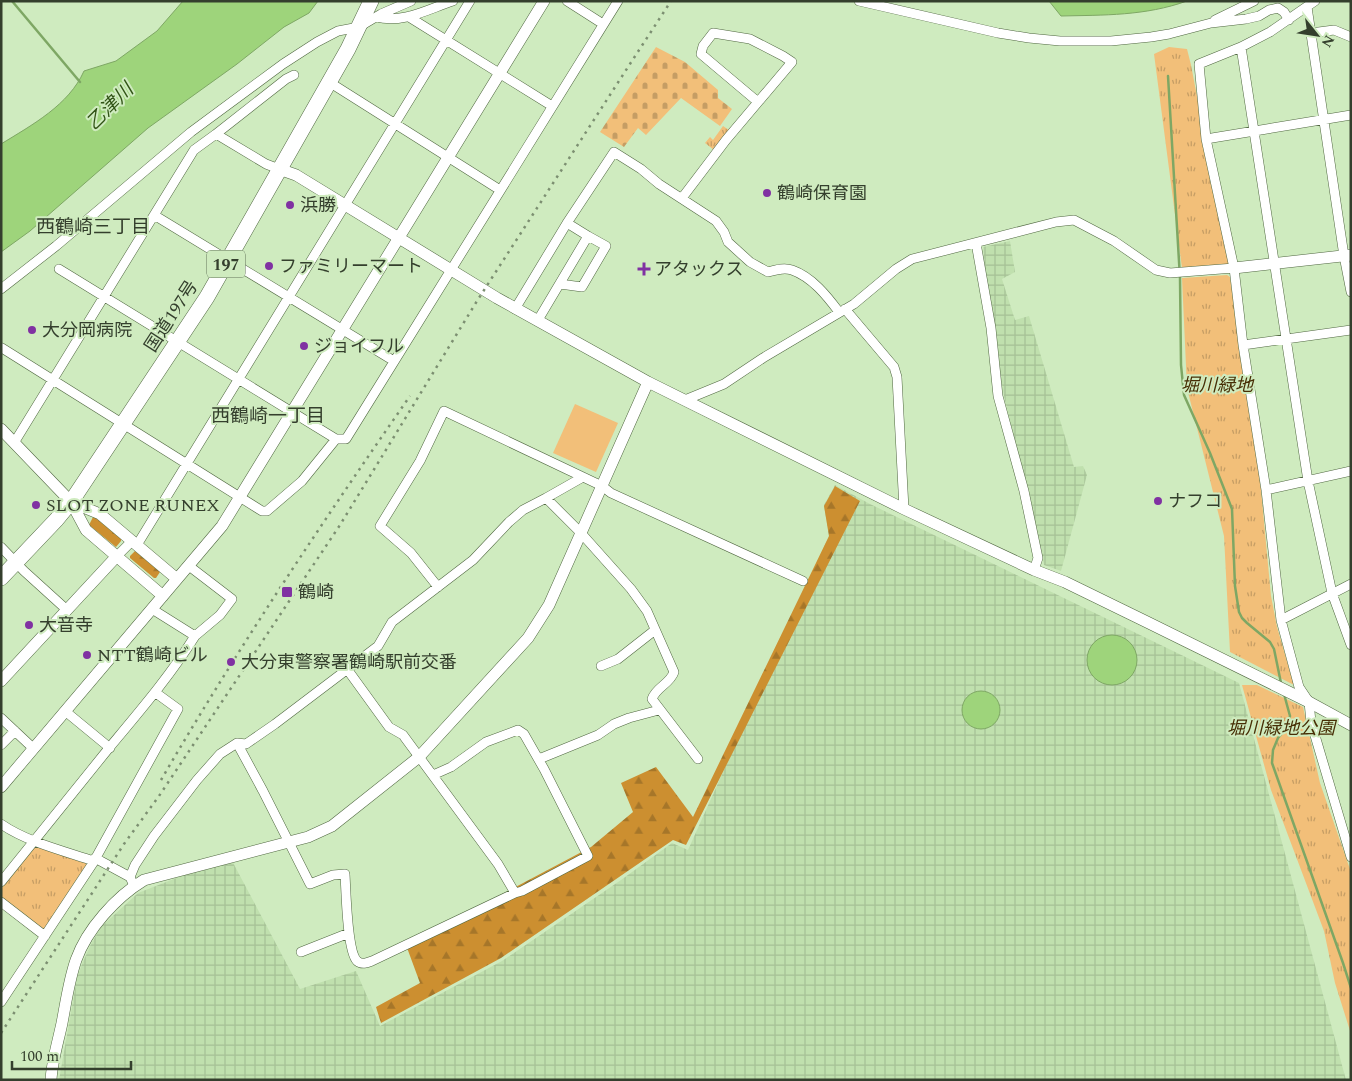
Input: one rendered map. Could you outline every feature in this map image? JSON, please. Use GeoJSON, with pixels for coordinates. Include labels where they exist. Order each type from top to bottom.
{"type":"FeatureCollection","features":[{"type":"Feature","properties":{"kind":"highway","name":"国道197号"},"geometry":{"type":"LineString","coordinates":[[1,578],[71,502],[207,297],[366,20],[371,1]]}},
{"type":"Feature","properties":{"kind":"street"},"geometry":{"type":"LineString","coordinates":[[4,286],[56,246],[220,110],[283,64],[338,31],[411,1]]}},
{"type":"Feature","properties":{"kind":"street"},"geometry":{"type":"LineString","coordinates":[[366,20],[409,17],[453,1]]}},
{"type":"Feature","properties":{"kind":"street"},"geometry":{"type":"LineString","coordinates":[[1,681],[116,557],[134,543],[187,464],[470,1]]}},
{"type":"Feature","properties":{"kind":"street"},"geometry":{"type":"LineString","coordinates":[[1,787],[222,526],[544,1]]}},
{"type":"Feature","properties":{"kind":"street"},"geometry":{"type":"LineString","coordinates":[[567,1],[604,24]]}},
{"type":"Feature","properties":{"kind":"street"},"geometry":{"type":"LineString","coordinates":[[59,268],[336,439],[346,439],[618,1]]}},
{"type":"Feature","properties":{"kind":"street"},"geometry":{"type":"LineString","coordinates":[[859,1],[990,31],[1060,41],[1111,41],[1151,37],[1211,23],[1246,19],[1278,8],[1284,12],[1288,20]]}},
{"type":"Feature","properties":{"kind":"street"},"geometry":{"type":"LineString","coordinates":[[1211,23],[1254,1]]}},
{"type":"Feature","properties":{"kind":"street"},"geometry":{"type":"LineString","coordinates":[[1315,1],[1270,32],[1199,64],[1206,139],[1234,268],[1243,345],[1266,490],[1281,620],[1299,687],[1308,702],[1311,722],[1349,841],[1351,857]]}},
{"type":"Feature","properties":{"kind":"street"},"geometry":{"type":"LineString","coordinates":[[1307,7],[1347,255],[1351,292]]}},
{"type":"Feature","properties":{"kind":"street"},"geometry":{"type":"LineString","coordinates":[[409,17],[552,106]]}},
{"type":"Feature","properties":{"kind":"street"},"geometry":{"type":"LineString","coordinates":[[1311,33],[1334,30],[1351,37]]}},
{"type":"Feature","properties":{"kind":"street"},"geometry":{"type":"LineString","coordinates":[[682,198],[726,140],[792,62],[750,39],[713,33],[703,46],[701,54],[758,102]]}},
{"type":"Feature","properties":{"kind":"street"},"geometry":{"type":"LineString","coordinates":[[1241,46],[1308,481],[1332,593],[1351,645]]}},
{"type":"Feature","properties":{"kind":"street"},"geometry":{"type":"LineString","coordinates":[[14,444],[194,150],[286,79],[294,75]]}},
{"type":"Feature","properties":{"kind":"street"},"geometry":{"type":"LineString","coordinates":[[329,82],[500,190]]}},
{"type":"Feature","properties":{"kind":"street"},"geometry":{"type":"LineString","coordinates":[[1206,139],[1351,115]]}},
{"type":"Feature","properties":{"kind":"street"},"geometry":{"type":"LineString","coordinates":[[216,134],[266,164],[296,176],[515,309],[648,382],[904,509],[1034,570],[1065,582],[1351,725]]}},
{"type":"Feature","properties":{"kind":"street"},"geometry":{"type":"LineString","coordinates":[[515,309],[567,223],[614,152],[716,221],[728,242],[750,262],[768,272],[791,269],[816,284],[894,367],[897,377],[904,509]]}},
{"type":"Feature","properties":{"kind":"street"},"geometry":{"type":"LineString","coordinates":[[154,215],[394,361]]}},
{"type":"Feature","properties":{"kind":"street"},"geometry":{"type":"LineString","coordinates":[[685,400],[724,384],[763,358],[854,304],[896,269],[912,259],[1056,222],[1074,220],[1114,241],[1156,270],[1170,273],[1234,268],[1347,255]]}},
{"type":"Feature","properties":{"kind":"street"},"geometry":{"type":"LineString","coordinates":[[560,284],[582,287],[606,246],[567,223]]}},
{"type":"Feature","properties":{"kind":"street"},"geometry":{"type":"LineString","coordinates":[[538,320],[588,236]]}},
{"type":"Feature","properties":{"kind":"street"},"geometry":{"type":"LineString","coordinates":[[976,243],[992,328],[998,396],[1024,491],[1038,558],[1034,570]]}},
{"type":"Feature","properties":{"kind":"street"},"geometry":{"type":"LineString","coordinates":[[1243,345],[1351,330]]}},
{"type":"Feature","properties":{"kind":"street"},"geometry":{"type":"LineString","coordinates":[[1,349],[262,511],[268,510],[302,481],[336,439]]}},
{"type":"Feature","properties":{"kind":"street"},"geometry":{"type":"LineString","coordinates":[[1,824],[34,840],[95,860],[132,881],[144,880],[308,837],[332,826],[419,757],[528,638],[549,605],[648,382]]}},
{"type":"Feature","properties":{"kind":"street"},"geometry":{"type":"LineString","coordinates":[[438,587],[411,553],[380,526],[420,461],[444,411],[602,486],[611,493],[803,581]]}},
{"type":"Feature","properties":{"kind":"street"},"geometry":{"type":"LineString","coordinates":[[1,429],[71,502],[86,530],[163,596]]}},
{"type":"Feature","properties":{"kind":"street"},"geometry":{"type":"LineString","coordinates":[[1266,490],[1351,471]]}},
{"type":"Feature","properties":{"kind":"street"},"geometry":{"type":"LineString","coordinates":[[51,1080],[76,959],[88,935],[101,916],[132,881],[136,865],[154,836],[197,780],[220,754],[237,743],[246,744],[378,646],[392,622],[472,560],[523,510],[583,477]]}},
{"type":"Feature","properties":{"kind":"street"},"geometry":{"type":"LineString","coordinates":[[546,498],[581,533],[647,611],[674,672],[672,678],[654,694],[652,699],[698,760]]}},
{"type":"Feature","properties":{"kind":"street"},"geometry":{"type":"LineString","coordinates":[[71,502],[100,514],[177,579]]}},
{"type":"Feature","properties":{"kind":"street"},"geometry":{"type":"LineString","coordinates":[[1,547],[67,610]]}},
{"type":"Feature","properties":{"kind":"street"},"geometry":{"type":"LineString","coordinates":[[1,882],[156,693],[195,636],[220,615],[232,599],[189,566]]}},
{"type":"Feature","properties":{"kind":"street"},"geometry":{"type":"LineString","coordinates":[[1281,620],[1351,584]]}},
{"type":"Feature","properties":{"kind":"street"},"geometry":{"type":"LineString","coordinates":[[152,609],[195,636]]}},
{"type":"Feature","properties":{"kind":"street"},"geometry":{"type":"LineString","coordinates":[[601,666],[618,659],[655,630]]}},
{"type":"Feature","properties":{"kind":"street"},"geometry":{"type":"LineString","coordinates":[[346,669],[389,727],[403,734],[434,775],[498,864],[515,893]]}},
{"type":"Feature","properties":{"kind":"street"},"geometry":{"type":"LineString","coordinates":[[1,1002],[95,860],[178,710],[156,693]]}},
{"type":"Feature","properties":{"kind":"street"},"geometry":{"type":"LineString","coordinates":[[539,759],[598,735],[614,724],[659,710]]}},
{"type":"Feature","properties":{"kind":"street"},"geometry":{"type":"LineString","coordinates":[[65,711],[110,748]]}},
{"type":"Feature","properties":{"kind":"street"},"geometry":{"type":"LineString","coordinates":[[1,718],[34,749]]}},
{"type":"Feature","properties":{"kind":"street"},"geometry":{"type":"LineString","coordinates":[[237,743],[310,884],[333,875],[345,874],[349,933],[354,956],[358,962],[363,964],[522,891],[588,856],[539,759],[524,734],[518,730],[486,742],[451,767],[434,775]]}},
{"type":"Feature","properties":{"kind":"street"},"geometry":{"type":"LineString","coordinates":[[1,745],[14,731]]}},
{"type":"Feature","properties":{"kind":"street"},"geometry":{"type":"LineString","coordinates":[[1,902],[45,936]]}},
{"type":"Feature","properties":{"kind":"street"},"geometry":{"type":"LineString","coordinates":[[301,952],[349,933]]}},
{"type":"Feature","properties":{"kind":"shaded area"},"geometry":{"type":"Polygon","coordinates":[[[1010,241],[1015,272],[1002,279],[1015,320],[1029,316],[1074,467],[1083,466],[1087,475],[1061,571],[1044,565],[1004,396],[991,325],[983,247],[1010,241]]]}},
{"type":"Feature","properties":{"kind":"shaded area"},"geometry":{"type":"Polygon","coordinates":[[[835,485],[870,504],[1239,683],[1346,1080],[59,1080],[77,978],[90,946],[101,927],[138,893],[230,857],[300,989],[356,971],[380,1026],[502,961],[672,843],[688,850],[829,536],[824,505],[835,485]]]}},
{"type":"Feature","properties":{"kind":"green space"},"geometry":{"type":"Polygon","coordinates":[[[656,47],[685,62],[718,90],[718,98],[732,109],[720,126],[681,98],[646,135],[638,128],[624,147],[600,132],[656,47]]]}},
{"type":"Feature","properties":{"kind":"green space"},"geometry":{"type":"Polygon","coordinates":[[[1169,47],[1187,49],[1229,264],[1182,268],[1154,54],[1169,47]]]}},
{"type":"Feature","properties":{"kind":"green space"},"geometry":{"type":"Polygon","coordinates":[[[723,126],[729,130],[714,150],[705,143],[710,137],[713,140],[723,126]]]}},
{"type":"Feature","properties":{"kind":"green space","name":"堀川緑地"},"geometry":{"type":"Polygon","coordinates":[[[1227,275],[1230,277],[1258,458],[1271,596],[1277,627],[1294,685],[1230,652],[1224,536],[1187,388],[1182,278],[1227,275]]]}},
{"type":"Feature","properties":{"kind":"green space"},"geometry":{"type":"Polygon","coordinates":[[[575,404],[618,423],[596,472],[553,453],[575,404]]]}},
{"type":"Feature","properties":{"kind":"green space"},"geometry":{"type":"Polygon","coordinates":[[[835,486],[860,501],[686,845],[673,840],[501,958],[381,1023],[376,1007],[420,983],[406,945],[591,847],[633,812],[621,783],[656,767],[693,817],[829,536],[824,506],[835,486]]]}},
{"type":"Feature","properties":{"kind":"green space"},"geometry":{"type":"Polygon","coordinates":[[[93,517],[121,539],[116,547],[89,525],[93,517]]]}},
{"type":"Feature","properties":{"kind":"green space"},"geometry":{"type":"Polygon","coordinates":[[[135,551],[160,572],[156,578],[130,558],[135,551]]]}},
{"type":"Feature","properties":{"kind":"green space","name":"堀川緑地公園"},"geometry":{"type":"Polygon","coordinates":[[[1242,685],[1257,685],[1303,707],[1320,783],[1351,872],[1351,1034],[1335,983],[1324,931],[1271,790],[1242,685]]]}},
{"type":"Feature","properties":{"kind":"green space"},"geometry":{"type":"Polygon","coordinates":[[[35,846],[86,863],[87,866],[45,931],[1,899],[1,889],[35,846]]]}},
{"type":"Feature","properties":{"kind":"water","name":"乙津川"},"geometry":{"type":"Polygon","coordinates":[[[183,1],[318,1],[309,13],[284,27],[237,64],[148,128],[30,231],[1,252],[1,144],[49,113],[69,94],[84,71],[116,61],[157,31],[183,1]]]}},
{"type":"Feature","properties":{"kind":"water"},"geometry":{"type":"Polygon","coordinates":[[[1049,1],[1187,1],[1156,10],[1140,12],[1061,16],[1049,1]]]}},
{"type":"Feature","properties":{"kind":"water"},"geometry":{"type":"Polygon","coordinates":[[[1112,635],[1122,637],[1130,642],[1135,650],[1137,660],[1135,670],[1130,678],[1122,683],[1112,685],[1102,683],[1094,678],[1089,670],[1087,660],[1089,650],[1094,642],[1102,637],[1112,635]]]}},
{"type":"Feature","properties":{"kind":"water"},"geometry":{"type":"Polygon","coordinates":[[[981,691],[995,696],[1000,710],[995,724],[981,729],[967,724],[962,710],[967,696],[981,691]]]}},
{"type":"Feature","properties":{"kind":"waterway"},"geometry":{"type":"LineString","coordinates":[[12,1],[80,82]]}},
{"type":"Feature","properties":{"kind":"waterway"},"geometry":{"type":"LineString","coordinates":[[1168,76],[1180,278],[1181,365],[1184,395],[1232,509],[1235,586],[1239,612],[1247,623],[1270,642],[1274,649],[1281,683]]}},
{"type":"Feature","properties":{"kind":"waterway"},"geometry":{"type":"LineString","coordinates":[[1284,694],[1290,716],[1288,726],[1278,738],[1273,750],[1272,763],[1351,988]]}},
{"type":"Feature","properties":{"kind":"railway"},"geometry":{"type":"LineString","coordinates":[[1,1033],[124,844],[159,796],[340,525],[477,301],[671,1]]}},
{"type":"Feature","properties":{"kind":"railway"},"geometry":{"type":"LineString","coordinates":[[161,780],[220,682],[282,585],[410,396]]}},
{"type":"Feature","properties":{"kind":"place","name":"鶴崎保育園"},"geometry":{"type":"Point","coordinates":[767,193]}},
{"type":"Feature","properties":{"kind":"place","name":"浜勝"},"geometry":{"type":"Point","coordinates":[290,205]}},
{"type":"Feature","properties":{"kind":"place","name":"ファミリーマート"},"geometry":{"type":"Point","coordinates":[269,266]}},
{"type":"Feature","properties":{"kind":"place","name":"アタックス"},"geometry":{"type":"Point","coordinates":[644,269]}},
{"type":"Feature","properties":{"kind":"place","name":"大分岡病院"},"geometry":{"type":"Point","coordinates":[32,330]}},
{"type":"Feature","properties":{"kind":"place","name":"ジョイフル"},"geometry":{"type":"Point","coordinates":[304,346]}},
{"type":"Feature","properties":{"kind":"place","name":"ナフコ"},"geometry":{"type":"Point","coordinates":[1158,501]}},
{"type":"Feature","properties":{"kind":"place","name":"SLOT ZONE RUNEX"},"geometry":{"type":"Point","coordinates":[36,505]}},
{"type":"Feature","properties":{"kind":"place","name":"鶴崎"},"geometry":{"type":"Point","coordinates":[287,592]}},
{"type":"Feature","properties":{"kind":"place","name":"大音寺"},"geometry":{"type":"Point","coordinates":[29,625]}},
{"type":"Feature","properties":{"kind":"place","name":"NTT鶴崎ビル"},"geometry":{"type":"Point","coordinates":[87,655]}},
{"type":"Feature","properties":{"kind":"place","name":"大分東警察署鶴崎駅前交番"},"geometry":{"type":"Point","coordinates":[231,662]}},
{"type":"Feature","properties":{"kind":"district","name":"西鶴崎三丁目"},"geometry":{"type":"Point","coordinates":[93,226]}},
{"type":"Feature","properties":{"kind":"district","name":"西鶴崎一丁目"},"geometry":{"type":"Point","coordinates":[268,415]}}]}
